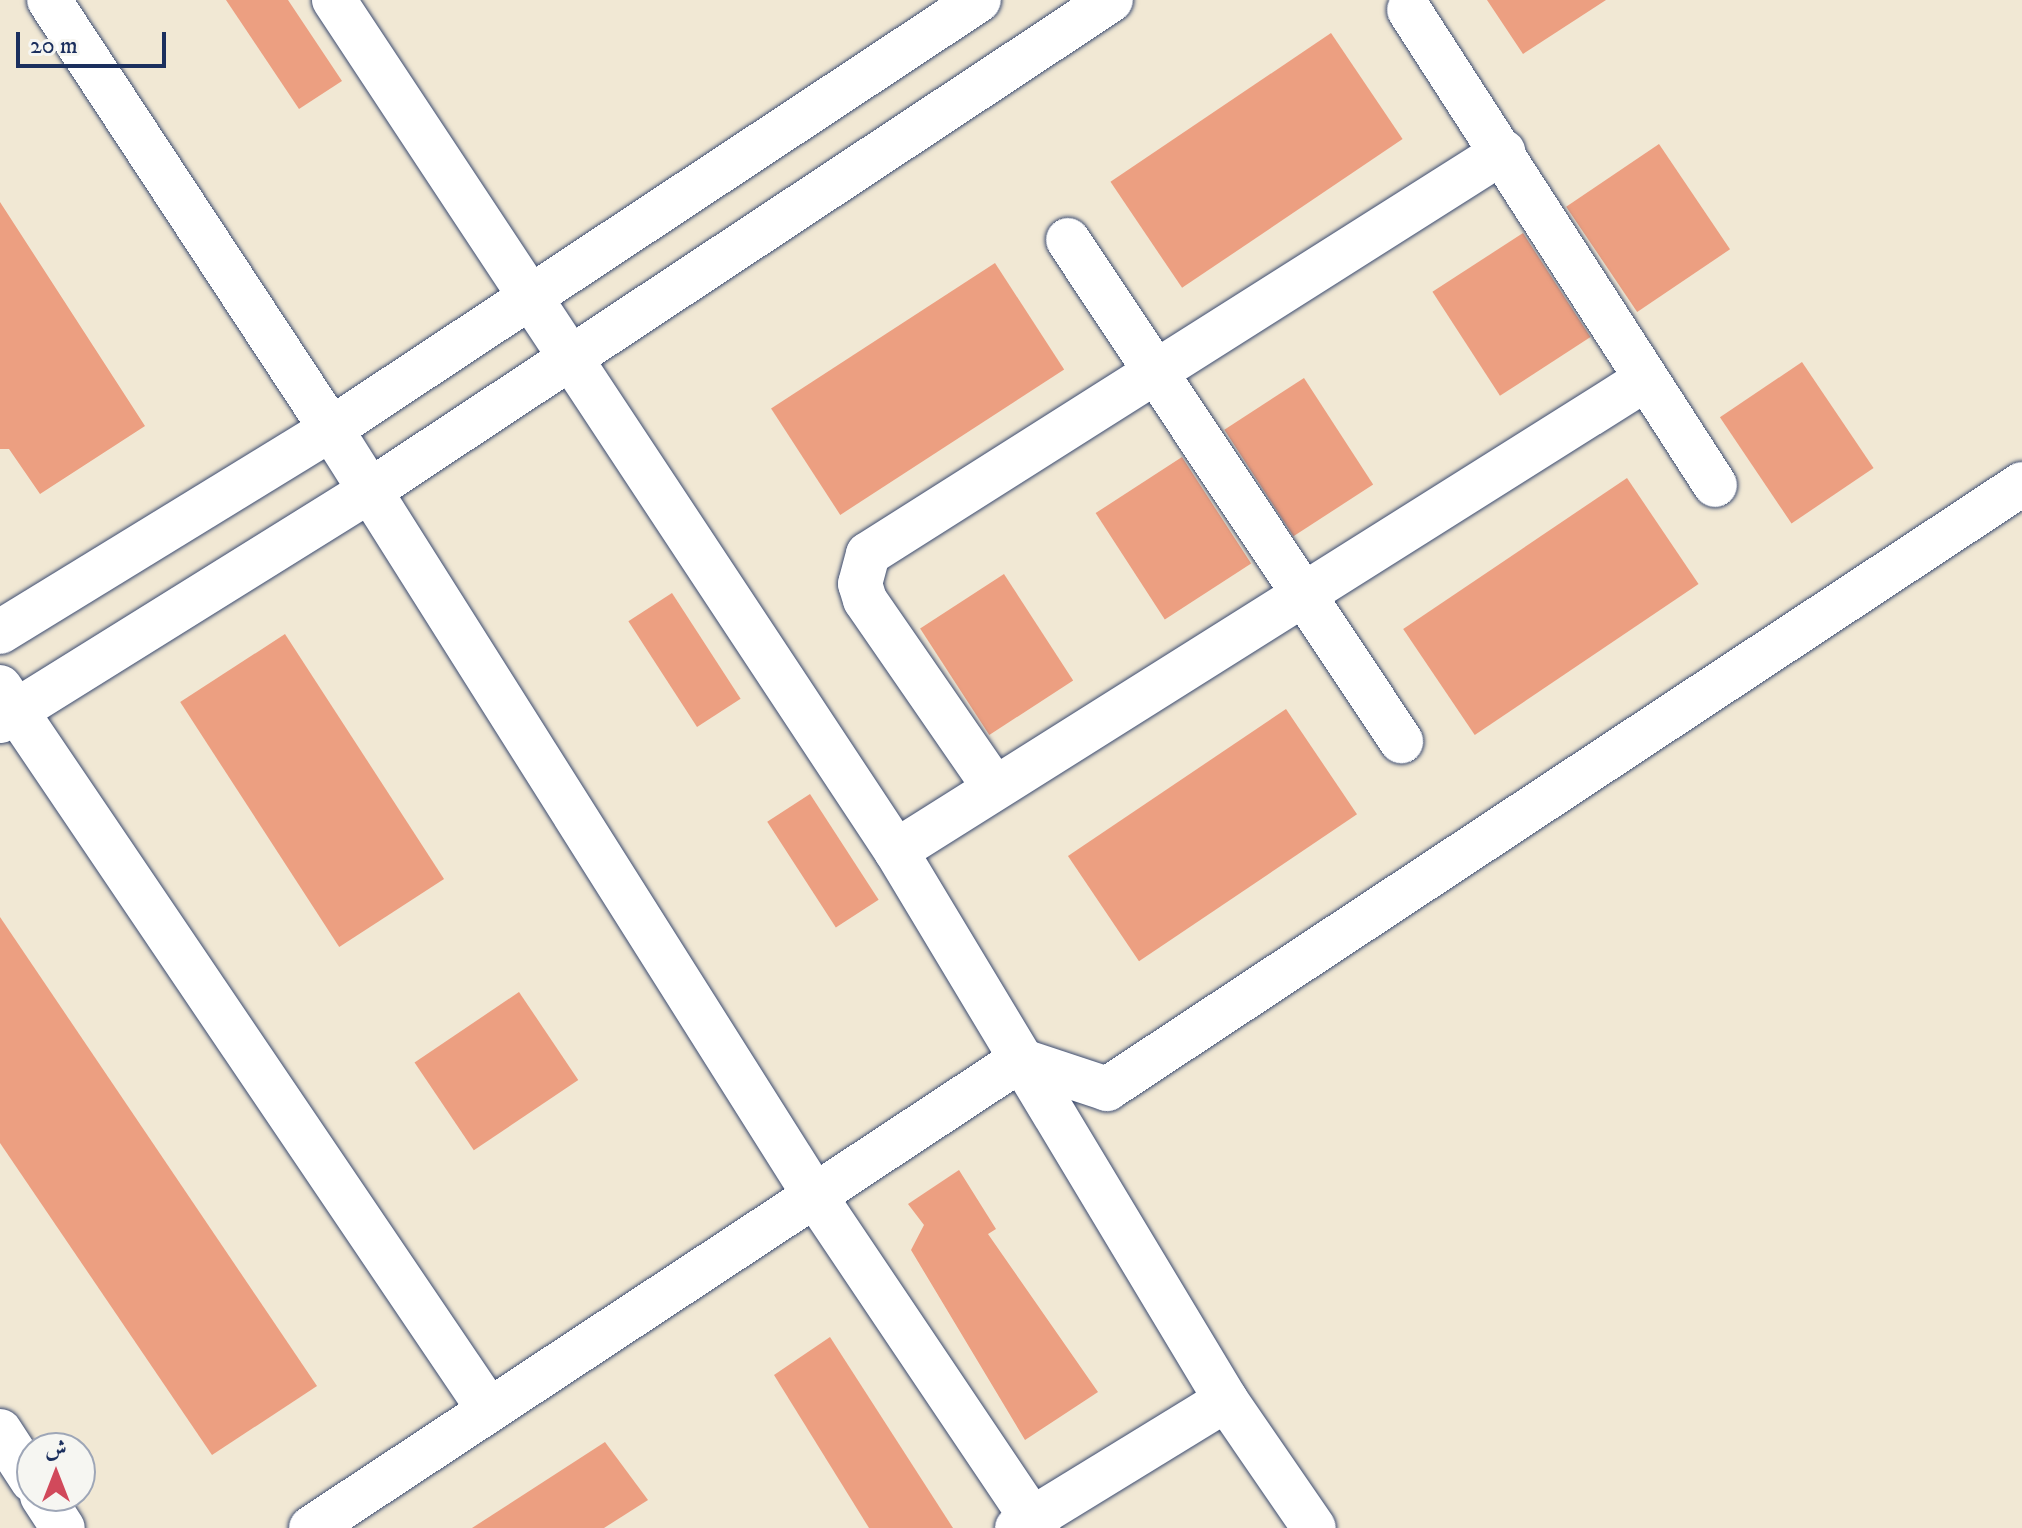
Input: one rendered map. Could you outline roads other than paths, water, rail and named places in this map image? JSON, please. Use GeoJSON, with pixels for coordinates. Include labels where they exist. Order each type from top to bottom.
{"type":"FeatureCollection","features":[{"type":"Feature","properties":{"kind":"street"},"geometry":{"type":"LineString","coordinates":[[49,0],[331,429],[813,1193],[1029,1525],[1226,1400]]}},
{"type":"Feature","properties":{"kind":"street"},"geometry":{"type":"LineString","coordinates":[[334,0],[524,295],[896,851],[1226,1400],[1314,1528]]}},
{"type":"Feature","properties":{"kind":"street"},"geometry":{"type":"LineString","coordinates":[[0,632],[331,429],[524,295],[979,0]]}},
{"type":"Feature","properties":{"kind":"street"},"geometry":{"type":"LineString","coordinates":[[489,1410],[5,706],[368,492],[1111,0]]}},
{"type":"Feature","properties":{"kind":"street"},"geometry":{"type":"LineString","coordinates":[[1409,10],[1715,485]]}},
{"type":"Feature","properties":{"kind":"street"},"geometry":{"type":"LineString","coordinates":[[994,787],[865,600],[862,569],[868,554],[1156,365],[1503,152]]}},
{"type":"Feature","properties":{"kind":"street"},"geometry":{"type":"LineString","coordinates":[[1068,240],[1156,365],[1301,600],[1401,741]]}},
{"type":"Feature","properties":{"kind":"street"},"geometry":{"type":"LineString","coordinates":[[896,851],[994,787],[1301,600],[1646,379]]}},
{"type":"Feature","properties":{"kind":"street"},"geometry":{"type":"LineString","coordinates":[[1020,1060],[1107,1089],[2022,484]]}},
{"type":"Feature","properties":{"kind":"street"},"geometry":{"type":"LineString","coordinates":[[311,1528],[813,1193],[1020,1060]]}},
{"type":"Feature","properties":{"kind":"street"},"geometry":{"type":"LineString","coordinates":[[0,1431],[16,1456]]}}]}
